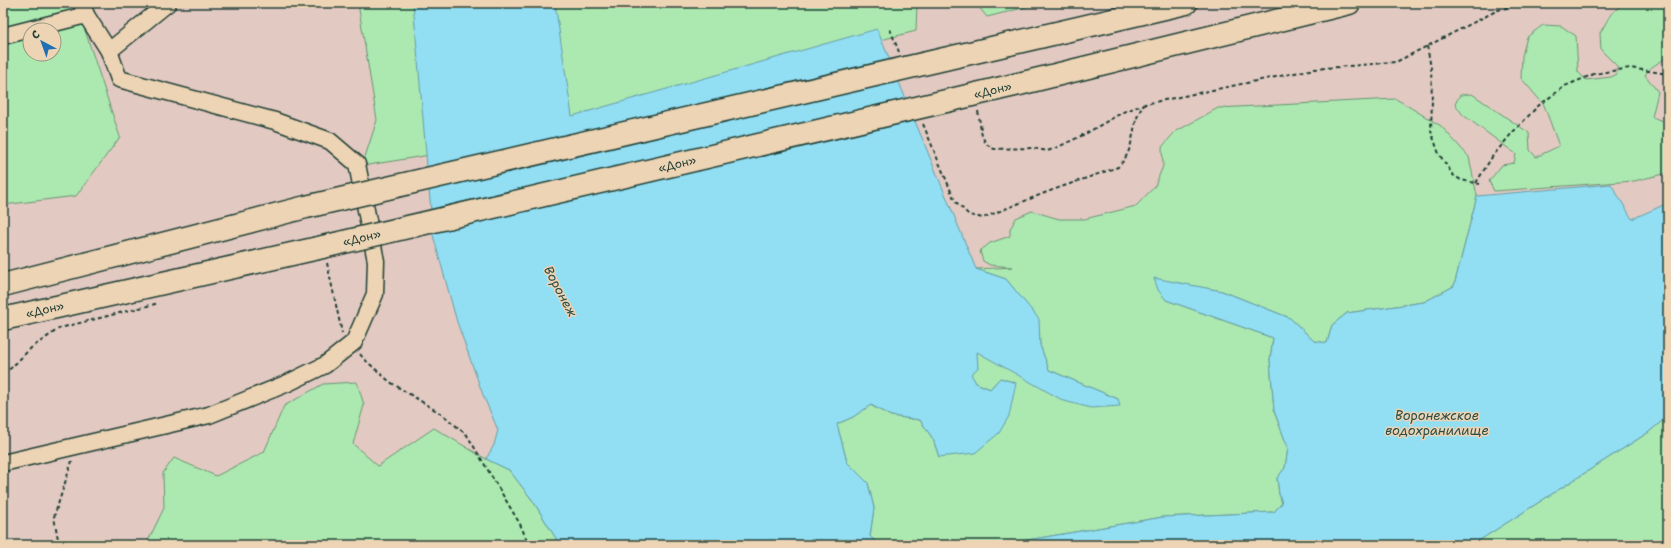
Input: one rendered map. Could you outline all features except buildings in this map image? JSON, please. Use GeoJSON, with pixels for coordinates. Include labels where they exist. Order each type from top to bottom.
{"type":"FeatureCollection","features":[{"type":"Feature","properties":{"kind":"highway"},"geometry":{"type":"LineString","coordinates":[[3,285],[306,207],[1186,3]]}},
{"type":"Feature","properties":{"kind":"highway","name":"«Дон»"},"geometry":{"type":"LineString","coordinates":[[3,319],[320,255],[1349,3]]}},
{"type":"Feature","properties":{"kind":"lane"},"geometry":{"type":"LineString","coordinates":[[109,51],[168,3]]}},
{"type":"Feature","properties":{"kind":"lane"},"geometry":{"type":"LineString","coordinates":[[3,36],[84,9],[109,51],[119,79],[282,124],[330,141],[357,164],[376,261],[375,294],[354,342],[325,365],[288,383],[209,415],[3,463]]}},
{"type":"Feature","properties":{"kind":"path"},"geometry":{"type":"LineString","coordinates":[[977,108],[982,136],[986,144],[994,148],[1033,148],[1047,151],[1085,134],[1122,112],[1145,104],[1314,69],[1396,62],[1498,10],[1524,3]]}},
{"type":"Feature","properties":{"kind":"path"},"geometry":{"type":"LineString","coordinates":[[890,29],[899,53]]}},
{"type":"Feature","properties":{"kind":"path"},"geometry":{"type":"LineString","coordinates":[[1427,46],[1431,68],[1431,131],[1439,154],[1453,175],[1461,180],[1480,184]]}},
{"type":"Feature","properties":{"kind":"path"},"geometry":{"type":"LineString","coordinates":[[1476,183],[1492,157],[1512,132],[1538,106],[1564,86],[1594,74],[1630,68],[1668,74]]}},
{"type":"Feature","properties":{"kind":"path"},"geometry":{"type":"LineString","coordinates":[[922,120],[955,201],[969,215],[983,218],[1047,192],[1118,166],[1130,151],[1140,110],[1145,104]]}},
{"type":"Feature","properties":{"kind":"path"},"geometry":{"type":"LineString","coordinates":[[320,255],[341,332],[354,342],[363,358],[390,382],[443,415],[467,435],[520,524],[529,545]]}},
{"type":"Feature","properties":{"kind":"path"},"geometry":{"type":"LineString","coordinates":[[3,373],[11,368],[31,348],[60,328]]}},
{"type":"Feature","properties":{"kind":"path"},"geometry":{"type":"LineString","coordinates":[[59,545],[54,517],[76,446]]}},
{"type":"Feature","properties":{"kind":"green space"},"geometry":{"type":"Polygon","coordinates":[[[3,3],[76,3],[120,137],[76,196],[3,205],[3,3]]]}},
{"type":"Feature","properties":{"kind":"green space"},"geometry":{"type":"Polygon","coordinates":[[[358,3],[917,3],[916,31],[424,156],[362,166],[377,120],[358,3]]]}},
{"type":"Feature","properties":{"kind":"green space"},"geometry":{"type":"Polygon","coordinates":[[[977,3],[1042,3],[987,17],[977,3]]]}},
{"type":"Feature","properties":{"kind":"green space"},"geometry":{"type":"Polygon","coordinates":[[[1624,3],[1668,3],[1668,56],[1653,66],[1645,75],[1658,92],[1652,117],[1663,121],[1668,119],[1668,173],[1634,181],[1494,191],[1489,181],[1502,165],[1514,163],[1516,154],[1463,115],[1455,104],[1460,95],[1472,94],[1529,133],[1530,150],[1536,157],[1559,146],[1544,105],[1521,78],[1522,56],[1527,37],[1543,25],[1561,26],[1576,36],[1578,72],[1586,80],[1611,77],[1617,74],[1617,66],[1601,50],[1600,33],[1611,14],[1624,3]]]}},
{"type":"Feature","properties":{"kind":"green space"},"geometry":{"type":"Polygon","coordinates":[[[1396,99],[1441,126],[1469,157],[1477,196],[1454,286],[1424,302],[1347,313],[1332,325],[1327,343],[1314,341],[1290,318],[1222,291],[1154,279],[1166,300],[1273,338],[1270,360],[1274,411],[1288,448],[1285,468],[1277,478],[1282,503],[1274,512],[1163,517],[998,545],[878,545],[870,536],[874,508],[868,483],[847,462],[837,424],[853,417],[870,405],[891,416],[920,420],[933,439],[939,457],[1016,383],[1000,378],[990,389],[976,383],[970,374],[977,351],[1006,367],[1118,399],[1049,370],[1040,345],[1038,319],[1006,279],[976,269],[1013,267],[990,265],[983,261],[980,251],[990,243],[1010,236],[1010,229],[1016,218],[1032,211],[1059,219],[1085,219],[1136,206],[1155,186],[1163,166],[1162,147],[1175,132],[1218,108],[1396,99]]]}},
{"type":"Feature","properties":{"kind":"green space"},"geometry":{"type":"Polygon","coordinates":[[[357,382],[364,405],[353,444],[378,466],[434,428],[486,459],[509,470],[533,501],[560,545],[146,545],[164,508],[163,473],[174,458],[216,476],[264,452],[284,406],[323,384],[357,382]]]}},
{"type":"Feature","properties":{"kind":"green space"},"geometry":{"type":"Polygon","coordinates":[[[1668,416],[1668,545],[1472,545],[1649,432],[1668,416]]]}},
{"type":"Feature","properties":{"kind":"water","name":"Воронеж"},"geometry":{"type":"Polygon","coordinates":[[[413,3],[555,3],[572,116],[877,29],[976,269],[1006,279],[1039,319],[1040,345],[1049,370],[1118,399],[1120,406],[1091,408],[1064,401],[977,352],[978,368],[971,374],[976,383],[990,389],[1000,378],[1016,383],[1009,416],[999,433],[975,453],[939,457],[933,439],[920,420],[891,416],[871,405],[853,417],[837,424],[847,462],[868,483],[874,508],[870,536],[878,545],[560,545],[533,501],[509,470],[486,459],[494,445],[498,430],[483,395],[457,322],[433,235],[413,3]]]}},
{"type":"Feature","properties":{"kind":"water","name":"Воронежское водохранилище"},"geometry":{"type":"Polygon","coordinates":[[[1611,184],[1632,219],[1668,203],[1668,416],[1649,432],[1472,545],[998,545],[1163,517],[1274,512],[1282,503],[1277,478],[1285,468],[1288,448],[1274,411],[1270,360],[1273,338],[1166,300],[1158,290],[1154,278],[1222,291],[1290,318],[1314,341],[1327,343],[1332,325],[1347,313],[1424,302],[1454,286],[1477,196],[1611,184]]]}}]}
